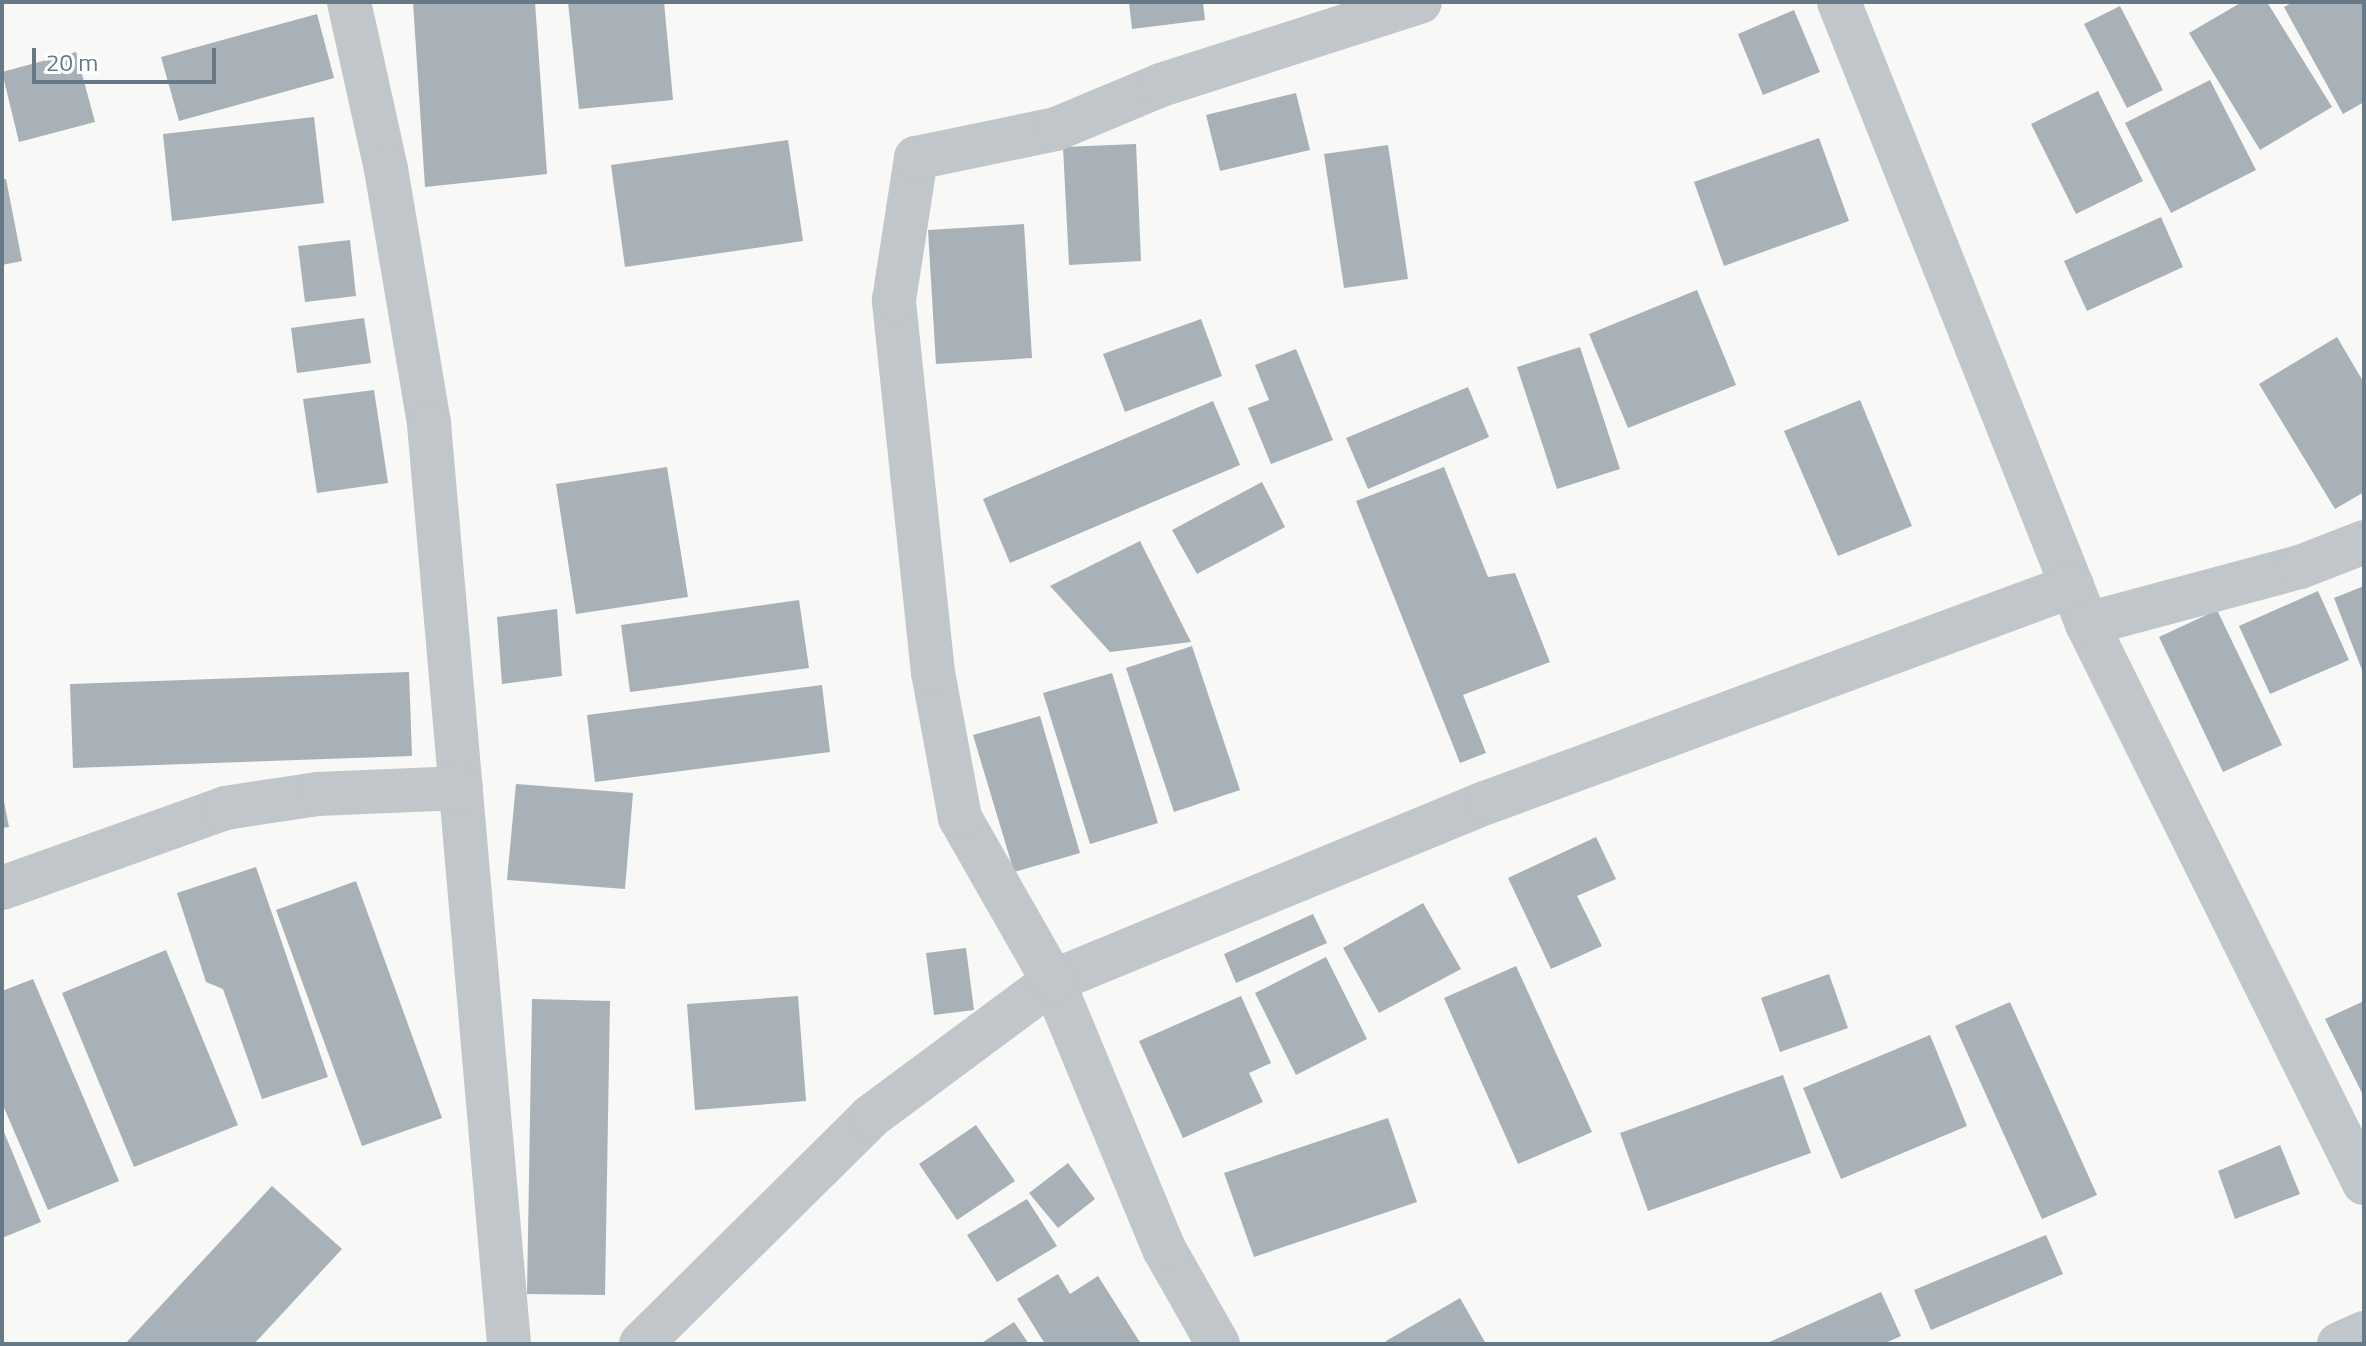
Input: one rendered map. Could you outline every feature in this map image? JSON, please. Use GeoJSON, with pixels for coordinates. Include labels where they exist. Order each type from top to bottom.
{"type":"FeatureCollection","features":[{"type":"Feature","properties":{"kind":"street"},"geometry":{"type":"LineString","coordinates":[[349,2],[386,169],[429,424],[509,1344]]}},
{"type":"Feature","properties":{"kind":"street"},"geometry":{"type":"LineString","coordinates":[[1218,1344],[1164,1249],[1053,981],[960,818],[933,673],[894,300],[916,158],[1056,129],[1161,85],[1420,2]]}},
{"type":"Feature","properties":{"kind":"street"},"geometry":{"type":"LineString","coordinates":[[1839,2],[2079,605],[2364,1183]]}},
{"type":"Feature","properties":{"kind":"street"},"geometry":{"type":"LineString","coordinates":[[641,1344],[870,1117],[1053,981],[1488,802],[2079,605],[2300,567],[2364,542]]}},
{"type":"Feature","properties":{"kind":"street"},"geometry":{"type":"LineString","coordinates":[[2,888],[225,808],[318,794],[461,788]]}},
{"type":"Feature","properties":{"kind":"street"},"geometry":{"type":"LineString","coordinates":[[2339,1344],[2364,1333]]}},
{"type":"Feature","properties":{"kind":"building"},"geometry":{"type":"Polygon","coordinates":[[[413,2],[535,2],[547,174],[425,187],[413,2]]]}},
{"type":"Feature","properties":{"kind":"building"},"geometry":{"type":"Polygon","coordinates":[[[568,2],[664,2],[673,100],[579,109],[568,2]]]}},
{"type":"Feature","properties":{"kind":"building"},"geometry":{"type":"Polygon","coordinates":[[[1129,2],[1203,2],[1205,20],[1132,29],[1129,2]]]}},
{"type":"Feature","properties":{"kind":"building"},"geometry":{"type":"Polygon","coordinates":[[[2242,2],[2267,2],[2332,107],[2260,150],[2189,33],[2242,2]]]}},
{"type":"Feature","properties":{"kind":"building"},"geometry":{"type":"Polygon","coordinates":[[[2293,2],[2364,2],[2364,102],[2343,114],[2284,7],[2293,2]]]}},
{"type":"Feature","properties":{"kind":"building"},"geometry":{"type":"Polygon","coordinates":[[[2120,6],[2163,90],[2127,108],[2084,24],[2120,6]]]}},
{"type":"Feature","properties":{"kind":"building"},"geometry":{"type":"Polygon","coordinates":[[[1794,10],[1820,72],[1763,95],[1738,34],[1794,10]]]}},
{"type":"Feature","properties":{"kind":"building"},"geometry":{"type":"Polygon","coordinates":[[[317,14],[334,78],[179,121],[161,57],[317,14]]]}},
{"type":"Feature","properties":{"kind":"building"},"geometry":{"type":"Polygon","coordinates":[[[76,52],[95,122],[19,142],[2,72],[76,52]]]}},
{"type":"Feature","properties":{"kind":"building"},"geometry":{"type":"Polygon","coordinates":[[[2210,80],[2256,170],[2171,213],[2125,123],[2210,80]]]}},
{"type":"Feature","properties":{"kind":"building"},"geometry":{"type":"Polygon","coordinates":[[[2098,91],[2143,181],[2076,214],[2031,124],[2098,91]]]}},
{"type":"Feature","properties":{"kind":"building"},"geometry":{"type":"Polygon","coordinates":[[[1296,93],[1310,150],[1220,171],[1206,115],[1296,93]]]}},
{"type":"Feature","properties":{"kind":"building"},"geometry":{"type":"Polygon","coordinates":[[[314,117],[324,203],[172,221],[163,134],[314,117]]]}},
{"type":"Feature","properties":{"kind":"building"},"geometry":{"type":"Polygon","coordinates":[[[1819,138],[1849,221],[1724,266],[1694,182],[1819,138]]]}},
{"type":"Feature","properties":{"kind":"building"},"geometry":{"type":"Polygon","coordinates":[[[788,140],[803,241],[625,267],[611,165],[788,140]]]}},
{"type":"Feature","properties":{"kind":"building"},"geometry":{"type":"Polygon","coordinates":[[[1136,144],[1141,261],[1069,265],[1063,147],[1136,144]]]}},
{"type":"Feature","properties":{"kind":"building"},"geometry":{"type":"Polygon","coordinates":[[[1388,145],[1408,279],[1344,288],[1324,154],[1388,145]]]}},
{"type":"Feature","properties":{"kind":"building"},"geometry":{"type":"Polygon","coordinates":[[[2,179],[6,179],[22,261],[2,265],[2,179]]]}},
{"type":"Feature","properties":{"kind":"building"},"geometry":{"type":"Polygon","coordinates":[[[2161,217],[2183,267],[2087,311],[2064,261],[2161,217]]]}},
{"type":"Feature","properties":{"kind":"building"},"geometry":{"type":"Polygon","coordinates":[[[1024,224],[1032,358],[936,364],[928,230],[1024,224]]]}},
{"type":"Feature","properties":{"kind":"building"},"geometry":{"type":"Polygon","coordinates":[[[350,240],[356,296],[305,302],[298,246],[350,240]]]}},
{"type":"Feature","properties":{"kind":"building"},"geometry":{"type":"Polygon","coordinates":[[[1697,290],[1736,385],[1628,428],[1589,334],[1697,290]]]}},
{"type":"Feature","properties":{"kind":"building"},"geometry":{"type":"Polygon","coordinates":[[[364,318],[371,363],[297,373],[291,328],[364,318]]]}},
{"type":"Feature","properties":{"kind":"building"},"geometry":{"type":"Polygon","coordinates":[[[1201,319],[1222,376],[1125,412],[1103,354],[1201,319]]]}},
{"type":"Feature","properties":{"kind":"building"},"geometry":{"type":"Polygon","coordinates":[[[2337,337],[2364,383],[2364,492],[2335,509],[2259,384],[2337,337]]]}},
{"type":"Feature","properties":{"kind":"building"},"geometry":{"type":"Polygon","coordinates":[[[1580,347],[1620,469],[1557,489],[1517,367],[1580,347]]]}},
{"type":"Feature","properties":{"kind":"building"},"geometry":{"type":"Polygon","coordinates":[[[1296,349],[1333,440],[1271,464],[1248,408],[1269,400],[1255,365],[1296,349]]]}},
{"type":"Feature","properties":{"kind":"building"},"geometry":{"type":"Polygon","coordinates":[[[1468,387],[1489,437],[1368,489],[1346,438],[1468,387]]]}},
{"type":"Feature","properties":{"kind":"building"},"geometry":{"type":"Polygon","coordinates":[[[374,390],[388,483],[317,493],[303,399],[374,390]]]}},
{"type":"Feature","properties":{"kind":"building"},"geometry":{"type":"Polygon","coordinates":[[[1860,400],[1912,526],[1838,556],[1784,431],[1860,400]]]}},
{"type":"Feature","properties":{"kind":"building"},"geometry":{"type":"Polygon","coordinates":[[[1213,401],[1240,465],[1010,563],[983,499],[1213,401]]]}},
{"type":"Feature","properties":{"kind":"building"},"geometry":{"type":"Polygon","coordinates":[[[667,467],[688,597],[576,614],[556,484],[667,467]]]}},
{"type":"Feature","properties":{"kind":"building"},"geometry":{"type":"Polygon","coordinates":[[[1444,467],[1488,577],[1515,573],[1550,662],[1463,695],[1486,753],[1460,763],[1356,501],[1444,467]]]}},
{"type":"Feature","properties":{"kind":"building"},"geometry":{"type":"Polygon","coordinates":[[[1262,482],[1285,527],[1197,574],[1172,530],[1262,482]]]}},
{"type":"Feature","properties":{"kind":"building"},"geometry":{"type":"Polygon","coordinates":[[[1140,541],[1191,642],[1110,652],[1050,586],[1140,541]]]}},
{"type":"Feature","properties":{"kind":"building"},"geometry":{"type":"Polygon","coordinates":[[[2364,586],[2364,675],[2334,598],[2364,586]]]}},
{"type":"Feature","properties":{"kind":"building"},"geometry":{"type":"Polygon","coordinates":[[[2318,591],[2349,660],[2270,694],[2239,626],[2318,591]]]}},
{"type":"Feature","properties":{"kind":"building"},"geometry":{"type":"Polygon","coordinates":[[[799,600],[809,668],[630,692],[621,625],[799,600]]]}},
{"type":"Feature","properties":{"kind":"building"},"geometry":{"type":"Polygon","coordinates":[[[557,609],[562,676],[502,684],[497,617],[557,609]]]}},
{"type":"Feature","properties":{"kind":"building"},"geometry":{"type":"Polygon","coordinates":[[[2217,610],[2282,745],[2223,772],[2159,637],[2217,610]]]}},
{"type":"Feature","properties":{"kind":"building"},"geometry":{"type":"Polygon","coordinates":[[[1192,646],[1240,790],[1174,812],[1126,668],[1192,646]]]}},
{"type":"Feature","properties":{"kind":"building"},"geometry":{"type":"Polygon","coordinates":[[[409,672],[412,756],[73,768],[70,684],[409,672]]]}},
{"type":"Feature","properties":{"kind":"building"},"geometry":{"type":"Polygon","coordinates":[[[1112,673],[1158,823],[1090,844],[1043,693],[1112,673]]]}},
{"type":"Feature","properties":{"kind":"building"},"geometry":{"type":"Polygon","coordinates":[[[822,685],[830,752],[595,782],[587,715],[822,685]]]}},
{"type":"Feature","properties":{"kind":"building"},"geometry":{"type":"Polygon","coordinates":[[[1040,716],[1080,853],[1014,872],[973,735],[1040,716]]]}},
{"type":"Feature","properties":{"kind":"building"},"geometry":{"type":"Polygon","coordinates":[[[516,784],[633,793],[625,889],[507,880],[516,784]]]}},
{"type":"Feature","properties":{"kind":"building"},"geometry":{"type":"Polygon","coordinates":[[[2,791],[9,827],[2,828],[2,791]]]}},
{"type":"Feature","properties":{"kind":"building"},"geometry":{"type":"Polygon","coordinates":[[[1596,837],[1616,879],[1577,896],[1602,946],[1551,969],[1508,878],[1596,837]]]}},
{"type":"Feature","properties":{"kind":"building"},"geometry":{"type":"Polygon","coordinates":[[[256,867],[328,1077],[262,1099],[223,989],[206,982],[177,893],[256,867]]]}},
{"type":"Feature","properties":{"kind":"building"},"geometry":{"type":"Polygon","coordinates":[[[356,881],[442,1118],[362,1146],[276,910],[356,881]]]}},
{"type":"Feature","properties":{"kind":"building"},"geometry":{"type":"Polygon","coordinates":[[[1423,903],[1461,969],[1379,1013],[1343,948],[1423,903]]]}},
{"type":"Feature","properties":{"kind":"building"},"geometry":{"type":"Polygon","coordinates":[[[1313,914],[1327,943],[1236,983],[1224,954],[1313,914]]]}},
{"type":"Feature","properties":{"kind":"building"},"geometry":{"type":"Polygon","coordinates":[[[966,948],[974,1010],[934,1015],[926,953],[966,948]]]}},
{"type":"Feature","properties":{"kind":"building"},"geometry":{"type":"Polygon","coordinates":[[[166,950],[238,1125],[134,1167],[62,993],[166,950]]]}},
{"type":"Feature","properties":{"kind":"building"},"geometry":{"type":"Polygon","coordinates":[[[1326,957],[1367,1039],[1296,1075],[1255,993],[1326,957]]]}},
{"type":"Feature","properties":{"kind":"building"},"geometry":{"type":"Polygon","coordinates":[[[1516,966],[1592,1132],[1518,1164],[1444,998],[1516,966]]]}},
{"type":"Feature","properties":{"kind":"building"},"geometry":{"type":"Polygon","coordinates":[[[1829,974],[1848,1028],[1780,1052],[1761,998],[1829,974]]]}},
{"type":"Feature","properties":{"kind":"building"},"geometry":{"type":"Polygon","coordinates":[[[33,979],[119,1181],[48,1210],[2,1103],[2,991],[33,979]]]}},
{"type":"Feature","properties":{"kind":"building"},"geometry":{"type":"Polygon","coordinates":[[[798,996],[806,1101],[695,1110],[687,1004],[798,996]]]}},
{"type":"Feature","properties":{"kind":"building"},"geometry":{"type":"Polygon","coordinates":[[[1241,996],[1271,1063],[1249,1073],[1263,1102],[1183,1138],[1139,1041],[1241,996]]]}},
{"type":"Feature","properties":{"kind":"building"},"geometry":{"type":"Polygon","coordinates":[[[532,999],[610,1001],[605,1295],[527,1294],[532,999]]]}},
{"type":"Feature","properties":{"kind":"building"},"geometry":{"type":"Polygon","coordinates":[[[2364,1001],[2364,1097],[2325,1019],[2364,1001]]]}},
{"type":"Feature","properties":{"kind":"building"},"geometry":{"type":"Polygon","coordinates":[[[2010,1002],[2097,1195],[2042,1219],[1955,1026],[2010,1002]]]}},
{"type":"Feature","properties":{"kind":"building"},"geometry":{"type":"Polygon","coordinates":[[[1930,1035],[1967,1126],[1841,1179],[1803,1088],[1930,1035]]]}},
{"type":"Feature","properties":{"kind":"building"},"geometry":{"type":"Polygon","coordinates":[[[1783,1075],[1811,1153],[1648,1211],[1620,1133],[1783,1075]]]}},
{"type":"Feature","properties":{"kind":"building"},"geometry":{"type":"Polygon","coordinates":[[[1388,1118],[1417,1202],[1254,1257],[1224,1173],[1388,1118]]]}},
{"type":"Feature","properties":{"kind":"building"},"geometry":{"type":"Polygon","coordinates":[[[976,1125],[1015,1181],[957,1220],[919,1164],[976,1125]]]}},
{"type":"Feature","properties":{"kind":"building"},"geometry":{"type":"Polygon","coordinates":[[[2,1127],[41,1222],[2,1238],[2,1127]]]}},
{"type":"Feature","properties":{"kind":"building"},"geometry":{"type":"Polygon","coordinates":[[[2280,1145],[2300,1194],[2235,1219],[2218,1171],[2280,1145]]]}},
{"type":"Feature","properties":{"kind":"building"},"geometry":{"type":"Polygon","coordinates":[[[1068,1163],[1095,1199],[1058,1228],[1029,1193],[1068,1163]]]}},
{"type":"Feature","properties":{"kind":"building"},"geometry":{"type":"Polygon","coordinates":[[[272,1186],[342,1249],[254,1344],[125,1344],[272,1186]]]}},
{"type":"Feature","properties":{"kind":"building"},"geometry":{"type":"Polygon","coordinates":[[[1027,1199],[1057,1246],[997,1282],[967,1235],[1027,1199]]]}},
{"type":"Feature","properties":{"kind":"building"},"geometry":{"type":"Polygon","coordinates":[[[2046,1235],[2063,1274],[1931,1330],[1914,1290],[2046,1235]]]}},
{"type":"Feature","properties":{"kind":"building"},"geometry":{"type":"Polygon","coordinates":[[[1058,1274],[1070,1294],[1098,1276],[1141,1344],[1045,1344],[1017,1299],[1058,1274]]]}},
{"type":"Feature","properties":{"kind":"building"},"geometry":{"type":"Polygon","coordinates":[[[1881,1292],[1901,1336],[1883,1344],[1765,1344],[1881,1292]]]}},
{"type":"Feature","properties":{"kind":"building"},"geometry":{"type":"Polygon","coordinates":[[[1460,1298],[1486,1344],[1387,1344],[1386,1341],[1460,1298]]]}},
{"type":"Feature","properties":{"kind":"building"},"geometry":{"type":"Polygon","coordinates":[[[1014,1322],[1029,1344],[980,1344],[1014,1322]]]}}]}
